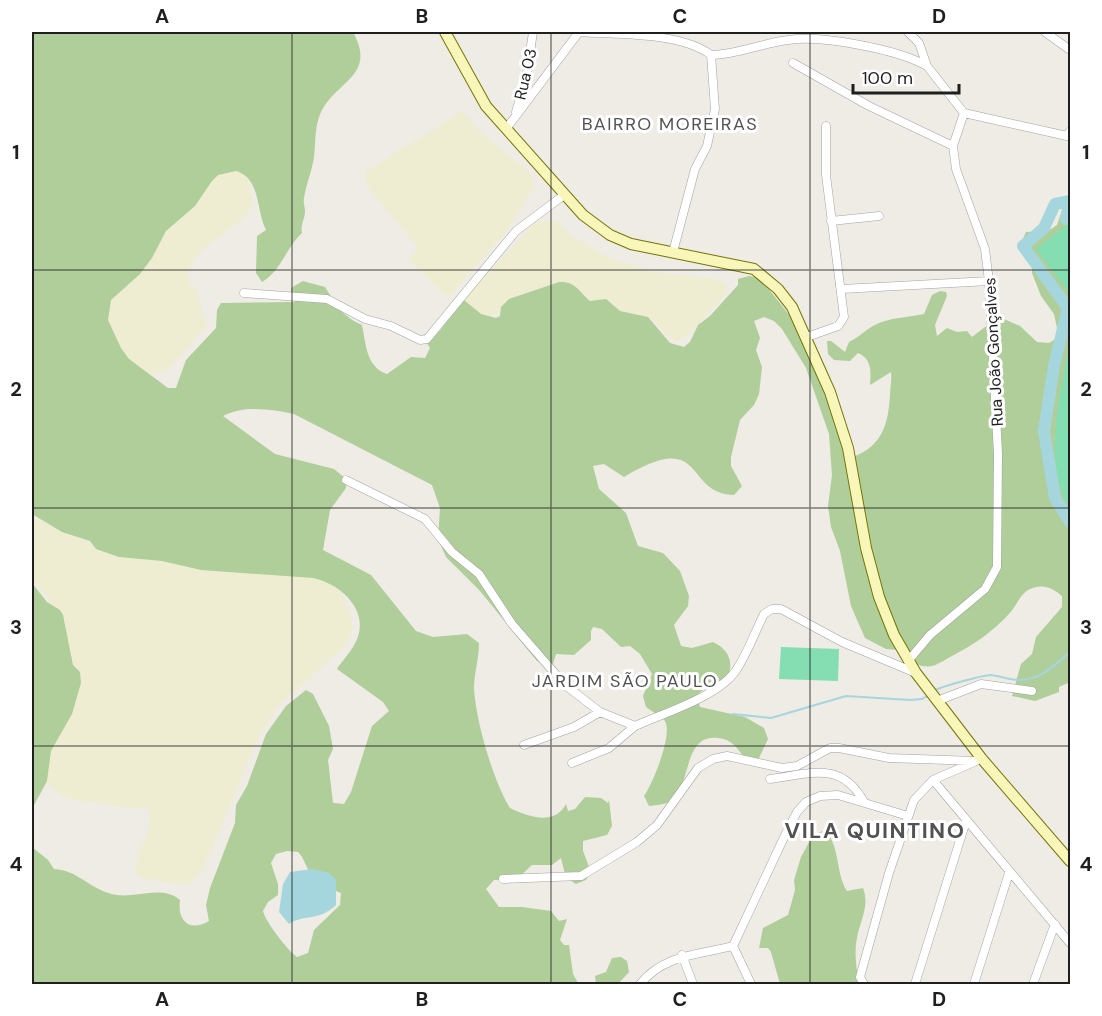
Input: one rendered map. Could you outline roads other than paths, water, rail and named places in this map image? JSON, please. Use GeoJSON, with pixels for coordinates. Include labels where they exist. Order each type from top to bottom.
{"type":"FeatureCollection","features":[{"type":"Feature","properties":{"kind":"main road"},"geometry":{"type":"LineString","coordinates":[[445,32],[468,78],[486,106],[583,215],[610,235],[630,244],[744,266],[764,276],[792,307],[830,392],[848,448],[866,548],[879,597],[908,661],[979,760],[1071,861]]}},
{"type":"Feature","properties":{"kind":"street","name":"Rua 03"},"geometry":{"type":"LineString","coordinates":[[515,116],[526,79],[533,32]]}},
{"type":"Feature","properties":{"kind":"street"},"geometry":{"type":"LineString","coordinates":[[506,129],[580,32],[678,41],[697,45],[711,55],[798,35],[885,52],[927,66]]}},
{"type":"Feature","properties":{"kind":"street"},"geometry":{"type":"LineString","coordinates":[[909,32],[919,43],[927,66],[964,113],[1047,133],[1067,136],[1071,131]]}},
{"type":"Feature","properties":{"kind":"street"},"geometry":{"type":"LineString","coordinates":[[1045,32],[1071,50]]}},
{"type":"Feature","properties":{"kind":"street"},"geometry":{"type":"LineString","coordinates":[[673,252],[695,169],[707,146],[715,109],[711,55]]}},
{"type":"Feature","properties":{"kind":"street"},"geometry":{"type":"LineString","coordinates":[[793,63],[869,106],[953,146]]}},
{"type":"Feature","properties":{"kind":"street","name":"Rua João Gonçalves"},"geometry":{"type":"LineString","coordinates":[[908,661],[930,635],[985,590],[997,567],[998,453],[989,281],[982,238],[956,169],[953,146],[964,113]]}},
{"type":"Feature","properties":{"kind":"street"},"geometry":{"type":"LineString","coordinates":[[807,337],[842,322],[844,317],[826,175],[826,126]]}},
{"type":"Feature","properties":{"kind":"street"},"geometry":{"type":"LineString","coordinates":[[244,293],[327,299],[371,321],[391,326],[420,340],[427,339],[516,231],[530,218],[564,195]]}},
{"type":"Feature","properties":{"kind":"street"},"geometry":{"type":"LineString","coordinates":[[831,220],[879,216]]}},
{"type":"Feature","properties":{"kind":"street"},"geometry":{"type":"LineString","coordinates":[[842,290],[989,281]]}},
{"type":"Feature","properties":{"kind":"street"},"geometry":{"type":"LineString","coordinates":[[346,480],[425,519],[452,552],[479,574],[512,624],[565,685],[600,712],[635,726]]}},
{"type":"Feature","properties":{"kind":"street"},"geometry":{"type":"LineString","coordinates":[[572,763],[609,748],[635,726],[712,691],[727,681],[737,670],[764,614],[772,609],[781,609],[842,642],[919,677]]}},
{"type":"Feature","properties":{"kind":"street"},"geometry":{"type":"LineString","coordinates":[[936,700],[981,684],[1032,691]]}},
{"type":"Feature","properties":{"kind":"street"},"geometry":{"type":"LineString","coordinates":[[524,745],[574,727],[600,712]]}},
{"type":"Feature","properties":{"kind":"street"},"geometry":{"type":"LineString","coordinates":[[503,879],[581,876],[637,842],[657,825],[698,768],[713,759],[727,756],[782,768],[797,766],[830,748],[839,748],[889,758],[979,760]]}},
{"type":"Feature","properties":{"kind":"street"},"geometry":{"type":"LineString","coordinates":[[862,981],[914,800],[933,780],[979,760]]}},
{"type":"Feature","properties":{"kind":"street"},"geometry":{"type":"LineString","coordinates":[[770,779],[834,774],[848,779],[864,802]]}},
{"type":"Feature","properties":{"kind":"street"},"geometry":{"type":"LineString","coordinates":[[933,780],[1009,873],[1071,943]]}},
{"type":"Feature","properties":{"kind":"street"},"geometry":{"type":"LineString","coordinates":[[751,984],[734,946],[797,812],[806,802],[820,796],[838,795],[908,816]]}},
{"type":"Feature","properties":{"kind":"street"},"geometry":{"type":"LineString","coordinates":[[915,984],[966,821]]}},
{"type":"Feature","properties":{"kind":"street"},"geometry":{"type":"LineString","coordinates":[[974,984],[1009,873]]}},
{"type":"Feature","properties":{"kind":"street"},"geometry":{"type":"LineString","coordinates":[[1033,984],[1054,924]]}},
{"type":"Feature","properties":{"kind":"street"},"geometry":{"type":"LineString","coordinates":[[640,984],[661,966],[682,955],[734,946]]}},
{"type":"Feature","properties":{"kind":"street"},"geometry":{"type":"LineString","coordinates":[[682,955],[693,984]]}},
{"type":"Feature","properties":{"kind":"water"},"geometry":{"type":"Polygon","coordinates":[[[312,869],[329,873],[336,880],[336,905],[323,914],[289,924],[279,912],[283,884],[290,872],[312,869]]]}},
{"type":"Feature","properties":{"kind":"waterway"},"geometry":{"type":"LineString","coordinates":[[1070,216],[1066,219],[1070,201],[1055,204],[1044,228],[1023,246],[1068,308],[1054,366],[1044,431],[1055,498],[1070,522]]}},
{"type":"Feature","properties":{"kind":"waterway"},"geometry":{"type":"LineString","coordinates":[[933,691],[991,675],[1016,680],[1032,678],[1048,670],[1070,652]]}},
{"type":"Feature","properties":{"kind":"waterway"},"geometry":{"type":"LineString","coordinates":[[733,714],[771,718],[846,696],[910,700],[922,699],[929,695]]}},
{"type":"Feature","properties":{"kind":"district","name":"BAIRRO MOREIRAS"},"geometry":{"type":"Point","coordinates":[670,124]}},
{"type":"Feature","properties":{"kind":"district","name":"JARDIM SÃO PAULO"},"geometry":{"type":"Point","coordinates":[625,681]}},
{"type":"Feature","properties":{"kind":"district","name":"VILA QUINTINO"},"geometry":{"type":"Point","coordinates":[875,830]}}]}
